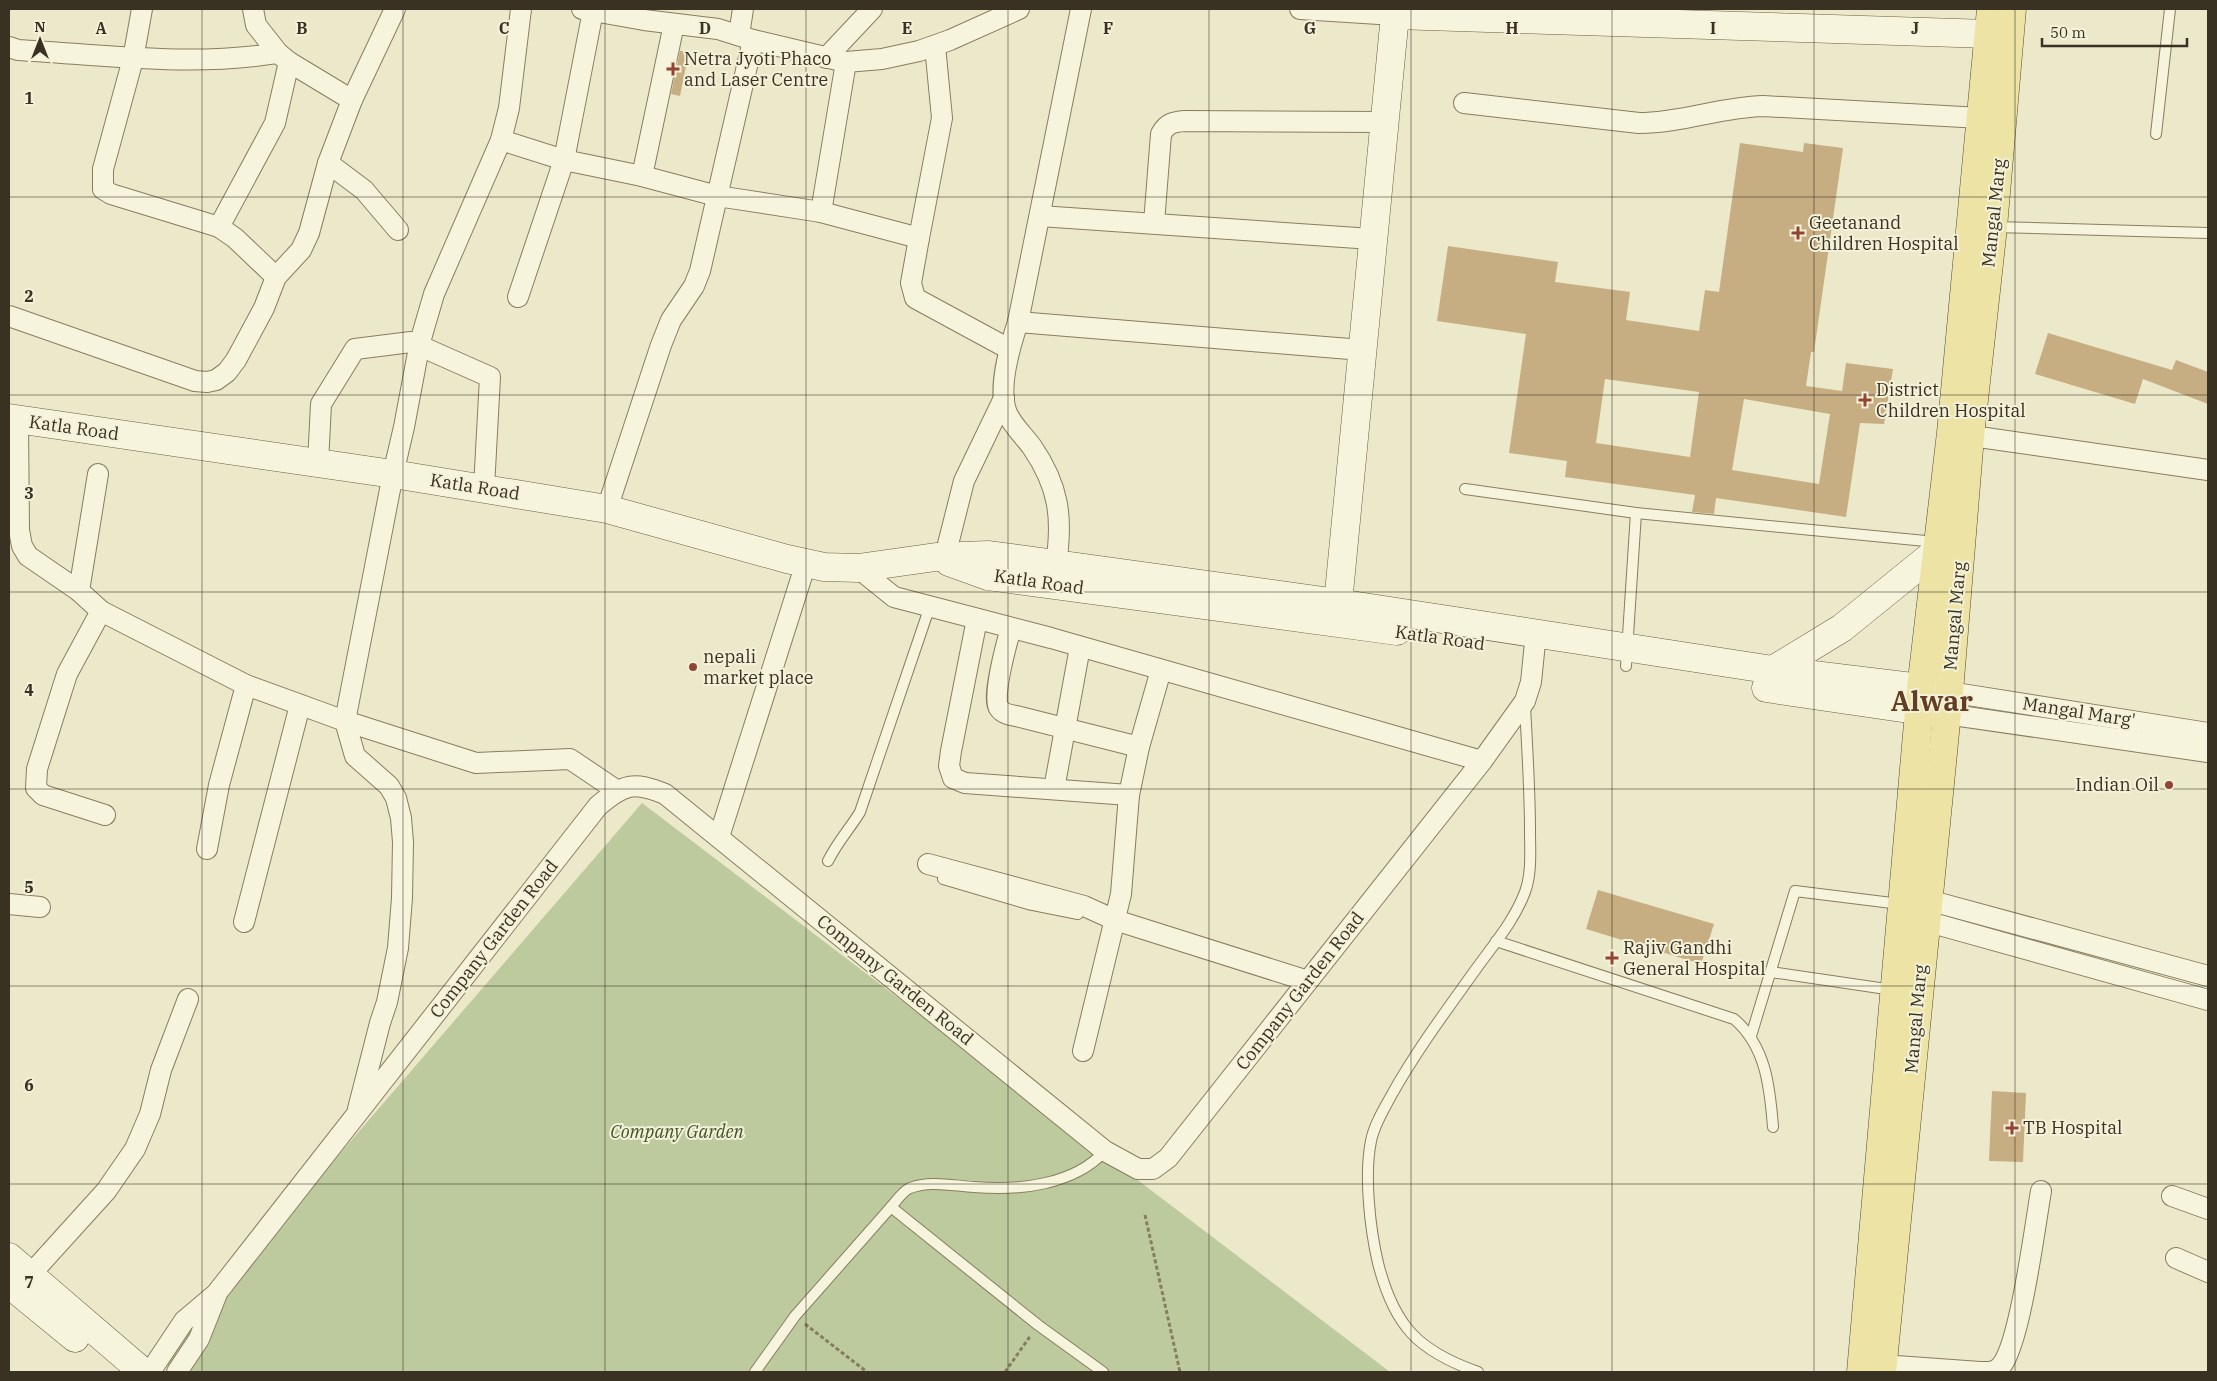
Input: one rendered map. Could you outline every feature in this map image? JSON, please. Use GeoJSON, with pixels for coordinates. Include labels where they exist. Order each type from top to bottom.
{"type":"FeatureCollection","features":[{"type":"Feature","properties":{"kind":"main road","name":"Mangal Marg"},"geometry":{"type":"LineString","coordinates":[[1875,1370],[1927,910],[1947,703],[1960,434],[1982,227],[2012,9]]}},
{"type":"Feature","properties":{"kind":"main road","name":"Mangal Marg"},"geometry":{"type":"LineString","coordinates":[[1982,227],[1981,118],[1990,21]]}},
{"type":"Feature","properties":{"kind":"main road","name":"Mangal Marg"},"geometry":{"type":"LineString","coordinates":[[1875,1370],[1894,990],[1920,700],[1938,547],[1960,434]]}},
{"type":"Feature","properties":{"kind":"street"},"geometry":{"type":"LineString","coordinates":[[142,9],[132,59],[103,169],[103,189],[111,194],[219,227],[235,238],[276,277]]}},
{"type":"Feature","properties":{"kind":"street"},"geometry":{"type":"LineString","coordinates":[[253,9],[256,25],[283,58],[352,100]]}},
{"type":"Feature","properties":{"kind":"street"},"geometry":{"type":"LineString","coordinates":[[9,316],[195,381],[207,382],[216,380],[227,372],[236,360],[264,308],[276,277],[302,250],[309,233],[328,164],[352,100],[374,57],[395,9]]}},
{"type":"Feature","properties":{"kind":"street"},"geometry":{"type":"LineString","coordinates":[[356,1117],[387,1002],[397,956],[402,898],[403,842],[401,818],[396,798],[389,786],[355,756],[344,721],[419,346],[434,294],[501,140],[509,108],[521,9]]}},
{"type":"Feature","properties":{"kind":"street"},"geometry":{"type":"LineString","coordinates":[[607,509],[661,345],[671,320],[694,286],[700,271],[717,196],[746,38],[743,9]]}},
{"type":"Feature","properties":{"kind":"street"},"geometry":{"type":"LineString","coordinates":[[826,58],[872,9]]}},
{"type":"Feature","properties":{"kind":"street"},"geometry":{"type":"LineString","coordinates":[[518,297],[564,160],[587,10],[684,20],[746,38],[846,62],[882,59],[935,46],[1019,9]]}},
{"type":"Feature","properties":{"kind":"street"},"geometry":{"type":"LineString","coordinates":[[1056,564],[1059,520],[1053,485],[1044,465],[1007,413],[1004,398],[1009,350],[1018,322],[1081,9]]}},
{"type":"Feature","properties":{"kind":"street"},"geometry":{"type":"LineString","coordinates":[[1300,9],[1395,15],[1453,13],[1990,21]]}},
{"type":"Feature","properties":{"kind":"street"},"geometry":{"type":"LineString","coordinates":[[1349,611],[1362,350],[1395,15]]}},
{"type":"Feature","properties":{"kind":"street"},"geometry":{"type":"LineString","coordinates":[[642,176],[684,20]]}},
{"type":"Feature","properties":{"kind":"street"},"geometry":{"type":"LineString","coordinates":[[935,46],[942,118],[911,283],[915,298],[1009,350]]}},
{"type":"Feature","properties":{"kind":"street"},"geometry":{"type":"LineString","coordinates":[[9,47],[18,50],[132,59],[283,58]]}},
{"type":"Feature","properties":{"kind":"street"},"geometry":{"type":"LineString","coordinates":[[219,227],[275,123],[283,58]]}},
{"type":"Feature","properties":{"kind":"street"},"geometry":{"type":"LineString","coordinates":[[821,212],[846,62]]}},
{"type":"Feature","properties":{"kind":"street"},"geometry":{"type":"LineString","coordinates":[[1464,103],[1639,123],[1655,123],[1744,106],[1981,118]]}},
{"type":"Feature","properties":{"kind":"street"},"geometry":{"type":"LineString","coordinates":[[1154,223],[1161,134],[1166,126],[1173,122],[1384,122]]}},
{"type":"Feature","properties":{"kind":"street"},"geometry":{"type":"LineString","coordinates":[[501,140],[564,160],[642,176],[717,196],[821,212],[919,238]]}},
{"type":"Feature","properties":{"kind":"street"},"geometry":{"type":"LineString","coordinates":[[328,164],[364,190],[398,230]]}},
{"type":"Feature","properties":{"kind":"street"},"geometry":{"type":"LineString","coordinates":[[1040,216],[1372,239]]}},
{"type":"Feature","properties":{"kind":"street"},"geometry":{"type":"LineString","coordinates":[[1018,322],[1362,350]]}},
{"type":"Feature","properties":{"kind":"street"},"geometry":{"type":"LineString","coordinates":[[318,463],[321,404],[354,348],[411,342],[490,378],[484,488]]}},
{"type":"Feature","properties":{"kind":"street"},"geometry":{"type":"LineString","coordinates":[[942,558],[964,481],[1004,398]]}},
{"type":"Feature","properties":{"kind":"street"},"geometry":{"type":"LineString","coordinates":[[14,419],[19,530],[22,546],[28,556],[79,591],[101,612],[246,685],[344,721],[476,763],[570,758],[616,790]]}},
{"type":"Feature","properties":{"kind":"street","name":"Katla Road"},"geometry":{"type":"LineString","coordinates":[[14,419],[393,474],[607,509],[824,567],[858,568],[942,558],[989,555],[1056,564],[1086,579]]}},
{"type":"Feature","properties":{"kind":"street"},"geometry":{"type":"LineString","coordinates":[[1960,434],[2208,470]]}},
{"type":"Feature","properties":{"kind":"street"},"geometry":{"type":"LineString","coordinates":[[79,591],[98,474]]}},
{"type":"Feature","properties":{"kind":"street"},"geometry":{"type":"LineString","coordinates":[[1773,670],[1854,620],[1938,547]]}},
{"type":"Feature","properties":{"kind":"street","name":"Katla Road"},"geometry":{"type":"LineString","coordinates":[[942,558],[988,576],[1086,579],[1349,611],[1535,642],[1947,703]]}},
{"type":"Feature","properties":{"kind":"street"},"geometry":{"type":"LineString","coordinates":[[719,837],[806,563]]}},
{"type":"Feature","properties":{"kind":"street"},"geometry":{"type":"LineString","coordinates":[[858,568],[894,597],[1080,647],[1482,761]]}},
{"type":"Feature","properties":{"kind":"street"},"geometry":{"type":"LineString","coordinates":[[101,612],[67,674],[37,769],[36,788],[43,795],[105,815]]}},
{"type":"Feature","properties":{"kind":"street"},"geometry":{"type":"LineString","coordinates":[[977,619],[951,752],[949,766],[953,778],[965,783],[1129,795]]}},
{"type":"Feature","properties":{"kind":"street"},"geometry":{"type":"LineString","coordinates":[[1010,628],[997,689],[996,701],[998,708],[1005,713],[1139,747]]}},
{"type":"Feature","properties":{"kind":"street","name":"Company Garden Road"},"geometry":{"type":"LineString","coordinates":[[135,1371],[184,1322],[216,1294],[598,806],[616,790],[632,785],[648,787],[665,794],[1106,1150],[1138,1169],[1153,1169],[1168,1158],[1482,761],[1525,701],[1531,682],[1535,642]]}},
{"type":"Feature","properties":{"kind":"street"},"geometry":{"type":"LineString","coordinates":[[1054,789],[1080,647]]}},
{"type":"Feature","properties":{"kind":"street","name":"Katla Road"},"geometry":{"type":"LineString","coordinates":[[1628,656],[1773,670],[1920,700]]}},
{"type":"Feature","properties":{"kind":"street"},"geometry":{"type":"LineString","coordinates":[[1083,1051],[1121,894],[1129,795],[1139,747],[1161,670]]}},
{"type":"Feature","properties":{"kind":"street"},"geometry":{"type":"LineString","coordinates":[[206,849],[219,785],[246,685]]}},
{"type":"Feature","properties":{"kind":"street"},"geometry":{"type":"LineString","coordinates":[[1947,703],[2127,740],[2208,752]]}},
{"type":"Feature","properties":{"kind":"street","name":"Mangal Marg'"},"geometry":{"type":"LineString","coordinates":[[1947,703],[2131,720],[2208,733]]}},
{"type":"Feature","properties":{"kind":"street"},"geometry":{"type":"LineString","coordinates":[[244,922],[300,705]]}},
{"type":"Feature","properties":{"kind":"street"},"geometry":{"type":"LineString","coordinates":[[2127,740],[2131,720]]}},
{"type":"Feature","properties":{"kind":"street"},"geometry":{"type":"LineString","coordinates":[[928,864],[1084,906],[1115,920],[1308,981]]}},
{"type":"Feature","properties":{"kind":"street"},"geometry":{"type":"LineString","coordinates":[[9,904],[40,907]]}},
{"type":"Feature","properties":{"kind":"street"},"geometry":{"type":"LineString","coordinates":[[1927,910],[2208,976]]}},
{"type":"Feature","properties":{"kind":"street"},"geometry":{"type":"LineString","coordinates":[[1927,910],[2208,1000]]}},
{"type":"Feature","properties":{"kind":"street"},"geometry":{"type":"LineString","coordinates":[[19,1280],[106,1191],[135,1149],[146,1127],[161,1070],[188,999]]}},
{"type":"Feature","properties":{"kind":"street"},"geometry":{"type":"LineString","coordinates":[[1875,1370],[1993,1372],[2001,1366],[2007,1354],[2018,1318],[2041,1191]]}},
{"type":"Feature","properties":{"kind":"street"},"geometry":{"type":"LineString","coordinates":[[2172,1196],[2208,1209]]}},
{"type":"Feature","properties":{"kind":"street"},"geometry":{"type":"LineString","coordinates":[[9,1257],[19,1280],[135,1371]]}},
{"type":"Feature","properties":{"kind":"street"},"geometry":{"type":"LineString","coordinates":[[2176,1258],[2208,1272]]}},
{"type":"Feature","properties":{"kind":"street","name":"Company Garden Road"},"geometry":{"type":"LineString","coordinates":[[177,1372],[199,1340],[216,1294]]}},
{"type":"Feature","properties":{"kind":"lane"},"geometry":{"type":"LineString","coordinates":[[2156,134],[2170,9]]}},
{"type":"Feature","properties":{"kind":"lane"},"geometry":{"type":"LineString","coordinates":[[1982,227],[2208,233]]}},
{"type":"Feature","properties":{"kind":"lane"},"geometry":{"type":"LineString","coordinates":[[1465,488],[1636,513],[1938,547]]}},
{"type":"Feature","properties":{"kind":"lane"},"geometry":{"type":"LineString","coordinates":[[1628,656],[1636,513]]}},
{"type":"Feature","properties":{"kind":"lane"},"geometry":{"type":"LineString","coordinates":[[828,861],[839,839],[860,812],[930,606]]}},
{"type":"Feature","properties":{"kind":"lane"},"geometry":{"type":"LineString","coordinates":[[1478,1372],[1448,1361],[1432,1351],[1410,1333],[1396,1313],[1376,1255],[1368,1193],[1368,1164],[1371,1140],[1378,1120],[1402,1077],[1417,1052],[1518,909],[1526,890],[1529,873],[1530,809],[1525,701]]}},
{"type":"Feature","properties":{"kind":"lane"},"geometry":{"type":"LineString","coordinates":[[943,879],[1028,904],[1115,920]]}},
{"type":"Feature","properties":{"kind":"lane"},"geometry":{"type":"LineString","coordinates":[[1751,1036],[1795,892],[1892,903]]}},
{"type":"Feature","properties":{"kind":"lane"},"geometry":{"type":"LineString","coordinates":[[1496,941],[1734,1019],[1751,1036],[1763,1063],[1770,1092],[1773,1127]]}},
{"type":"Feature","properties":{"kind":"lane"},"geometry":{"type":"LineString","coordinates":[[1771,972],[1894,990]]}},
{"type":"Feature","properties":{"kind":"lane"},"geometry":{"type":"LineString","coordinates":[[755,1372],[795,1316],[908,1189],[940,1184],[1016,1188],[1055,1181],[1094,1163],[1106,1150]]}},
{"type":"Feature","properties":{"kind":"lane"},"geometry":{"type":"LineString","coordinates":[[891,1207],[1038,1325],[1103,1372]]}},
{"type":"Feature","properties":{"kind":"path"},"geometry":{"type":"LineString","coordinates":[[1145,1215],[1180,1372]]}},
{"type":"Feature","properties":{"kind":"path"},"geometry":{"type":"LineString","coordinates":[[795,1316],[867,1372]]}},
{"type":"Feature","properties":{"kind":"path"},"geometry":{"type":"LineString","coordinates":[[1005,1372],[1038,1325]]}},
{"type":"Feature","properties":{"kind":"green space","name":"Company Garden"},"geometry":{"type":"Polygon","coordinates":[[[642,803],[1390,1372],[178,1372],[162,1360],[642,803]]]}},
{"type":"Feature","properties":{"kind":"building"},"geometry":{"type":"Polygon","coordinates":[[[680,51],[689,51],[680,96],[671,94],[680,51]]]}},
{"type":"Feature","properties":{"kind":"building"},"geometry":{"type":"Polygon","coordinates":[[[1740,143],[1803,152],[1804,143],[1843,148],[1814,352],[1811,352],[1806,386],[1842,391],[1846,363],[1893,369],[1884,424],[1860,423],[1846,517],[1716,498],[1714,514],[1692,512],[1695,495],[1565,477],[1567,461],[1509,453],[1526,334],[1437,321],[1448,246],[1558,262],[1555,282],[1630,292],[1626,320],[1699,331],[1705,290],[1719,292],[1740,143]],[[1605,379],[1596,443],[1690,457],[1699,392],[1605,379]],[[1744,399],[1732,470],[1819,484],[1830,414],[1744,399]]]}},
{"type":"Feature","properties":{"kind":"building"},"geometry":{"type":"Polygon","coordinates":[[[2048,333],[2172,370],[2176,360],[2208,372],[2208,404],[2143,379],[2135,404],[2035,374],[2048,333]]]}},
{"type":"Feature","properties":{"kind":"building"},"geometry":{"type":"Polygon","coordinates":[[[1598,890],[1714,924],[1701,964],[1586,929],[1598,890]]]}},
{"type":"Feature","properties":{"kind":"building"},"geometry":{"type":"Polygon","coordinates":[[[1992,1091],[2026,1093],[2023,1162],[1989,1161],[1992,1091]]]}},
{"type":"Feature","properties":{"kind":"place","name":"Netra Jyoti Phaco and Laser Centre"},"geometry":{"type":"Point","coordinates":[673,69]}},
{"type":"Feature","properties":{"kind":"place","name":"Geetanand Children Hospital"},"geometry":{"type":"Point","coordinates":[1798,233]}},
{"type":"Feature","properties":{"kind":"place","name":"District Children Hospital"},"geometry":{"type":"Point","coordinates":[1865,400]}},
{"type":"Feature","properties":{"kind":"place","name":"nepali market place"},"geometry":{"type":"Point","coordinates":[693,667]}},
{"type":"Feature","properties":{"kind":"place","name":"Indian Oil"},"geometry":{"type":"Point","coordinates":[2169,785]}},
{"type":"Feature","properties":{"kind":"place","name":"Rajiv Gandhi General Hospital"},"geometry":{"type":"Point","coordinates":[1612,958]}},
{"type":"Feature","properties":{"kind":"place","name":"TB Hospital"},"geometry":{"type":"Point","coordinates":[2012,1128]}},
{"type":"Feature","properties":{"kind":"district","name":"Alwar"},"geometry":{"type":"Point","coordinates":[1932,701]}}]}
